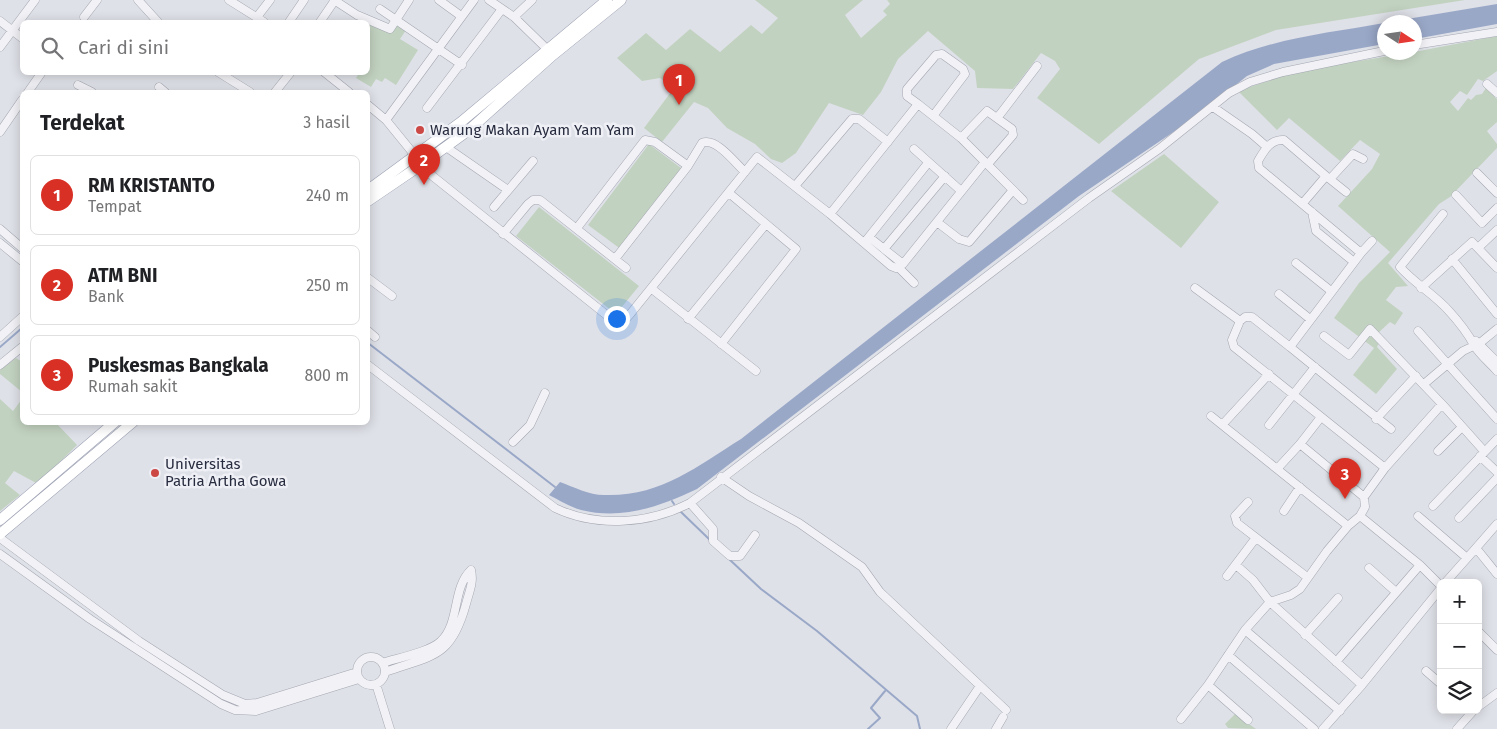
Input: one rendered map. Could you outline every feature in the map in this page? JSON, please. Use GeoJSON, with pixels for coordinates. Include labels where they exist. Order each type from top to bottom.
{"type":"FeatureCollection","features":[{"type":"Feature","properties":{"kind":"main road"},"geometry":{"type":"LineString","coordinates":[[370,189],[446,147],[608,0]]}},
{"type":"Feature","properties":{"kind":"main road"},"geometry":{"type":"LineString","coordinates":[[370,199],[418,161],[461,122],[550,52],[621,0]]}},
{"type":"Feature","properties":{"kind":"main road"},"geometry":{"type":"LineString","coordinates":[[0,520],[111,425]]}},
{"type":"Feature","properties":{"kind":"main road"},"geometry":{"type":"LineString","coordinates":[[0,536],[130,425]]}},
{"type":"Feature","properties":{"kind":"street"},"geometry":{"type":"LineString","coordinates":[[0,47],[35,0]]}},
{"type":"Feature","properties":{"kind":"street"},"geometry":{"type":"LineString","coordinates":[[84,17],[96,0]]}},
{"type":"Feature","properties":{"kind":"street"},"geometry":{"type":"LineString","coordinates":[[138,0],[156,20]]}},
{"type":"Feature","properties":{"kind":"street"},"geometry":{"type":"LineString","coordinates":[[229,0],[261,20]]}},
{"type":"Feature","properties":{"kind":"street"},"geometry":{"type":"LineString","coordinates":[[257,17],[270,0]]}},
{"type":"Feature","properties":{"kind":"street"},"geometry":{"type":"LineString","coordinates":[[290,20],[304,0]]}},
{"type":"Feature","properties":{"kind":"street"},"geometry":{"type":"LineString","coordinates":[[321,20],[335,0],[357,15],[369,20]]}},
{"type":"Feature","properties":{"kind":"street"},"geometry":{"type":"LineString","coordinates":[[370,21],[390,29],[409,0]]}},
{"type":"Feature","properties":{"kind":"street"},"geometry":{"type":"LineString","coordinates":[[439,0],[461,16]]}},
{"type":"Feature","properties":{"kind":"street"},"geometry":{"type":"LineString","coordinates":[[386,120],[474,0]]}},
{"type":"Feature","properties":{"kind":"street"},"geometry":{"type":"LineString","coordinates":[[489,0],[514,17],[550,52]]}},
{"type":"Feature","properties":{"kind":"street"},"geometry":{"type":"LineString","coordinates":[[514,17],[532,0]]}},
{"type":"Feature","properties":{"kind":"street"},"geometry":{"type":"LineString","coordinates":[[427,108],[462,65],[502,8]]}},
{"type":"Feature","properties":{"kind":"street"},"geometry":{"type":"LineString","coordinates":[[380,9],[439,47],[462,65]]}},
{"type":"Feature","properties":{"kind":"street"},"geometry":{"type":"LineString","coordinates":[[353,20],[357,15]]}},
{"type":"Feature","properties":{"kind":"street"},"geometry":{"type":"LineString","coordinates":[[0,21],[20,36]]}},
{"type":"Feature","properties":{"kind":"street"},"geometry":{"type":"LineString","coordinates":[[1422,44],[1497,32]]}},
{"type":"Feature","properties":{"kind":"street"},"geometry":{"type":"LineString","coordinates":[[370,367],[547,503],[566,513],[588,519],[618,521],[665,513],[690,503],[1089,198],[1159,149],[1239,87],[1261,78],[1377,53]]}},
{"type":"Feature","properties":{"kind":"street"},"geometry":{"type":"LineString","coordinates":[[933,116],[965,74],[962,69],[942,54],[936,55],[907,89],[907,96],[961,138],[1023,200]]}},
{"type":"Feature","properties":{"kind":"street"},"geometry":{"type":"LineString","coordinates":[[998,117],[1037,66]]}},
{"type":"Feature","properties":{"kind":"street"},"geometry":{"type":"LineString","coordinates":[[29,90],[40,75]]}},
{"type":"Feature","properties":{"kind":"street"},"geometry":{"type":"LineString","coordinates":[[223,75],[247,90]]}},
{"type":"Feature","properties":{"kind":"street"},"geometry":{"type":"LineString","coordinates":[[277,90],[289,75]]}},
{"type":"Feature","properties":{"kind":"street"},"geometry":{"type":"LineString","coordinates":[[328,75],[346,90]]}},
{"type":"Feature","properties":{"kind":"street"},"geometry":{"type":"LineString","coordinates":[[1486,84],[1497,93]]}},
{"type":"Feature","properties":{"kind":"street"},"geometry":{"type":"LineString","coordinates":[[78,85],[88,90]]}},
{"type":"Feature","properties":{"kind":"street"},"geometry":{"type":"LineString","coordinates":[[0,132],[20,103]]}},
{"type":"Feature","properties":{"kind":"street"},"geometry":{"type":"LineString","coordinates":[[830,214],[918,104]]}},
{"type":"Feature","properties":{"kind":"street"},"geometry":{"type":"LineString","coordinates":[[370,106],[386,120],[418,161],[503,234],[614,321],[624,321],[652,290],[757,157],[830,214],[866,240],[884,249],[914,283]]}},
{"type":"Feature","properties":{"kind":"street"},"geometry":{"type":"LineString","coordinates":[[1213,107],[1267,147]]}},
{"type":"Feature","properties":{"kind":"street"},"geometry":{"type":"LineString","coordinates":[[901,266],[960,190],[1014,132],[989,111],[984,112],[961,138]]}},
{"type":"Feature","properties":{"kind":"street"},"geometry":{"type":"LineString","coordinates":[[795,186],[852,119],[859,119],[888,142]]}},
{"type":"Feature","properties":{"kind":"street"},"geometry":{"type":"LineString","coordinates":[[577,228],[647,139],[655,142],[688,166]]}},
{"type":"Feature","properties":{"kind":"street"},"geometry":{"type":"LineString","coordinates":[[1346,192],[1284,140],[1275,141],[1267,147],[1258,161],[1258,166],[1361,253]]}},
{"type":"Feature","properties":{"kind":"street"},"geometry":{"type":"LineString","coordinates":[[615,259],[688,166],[702,143],[711,142],[718,145],[745,172]]}},
{"type":"Feature","properties":{"kind":"street"},"geometry":{"type":"LineString","coordinates":[[446,147],[508,190]]}},
{"type":"Feature","properties":{"kind":"street"},"geometry":{"type":"LineString","coordinates":[[914,150],[960,190]]}},
{"type":"Feature","properties":{"kind":"street"},"geometry":{"type":"LineString","coordinates":[[1303,204],[1353,154],[1363,159]]}},
{"type":"Feature","properties":{"kind":"street"},"geometry":{"type":"LineString","coordinates":[[494,207],[533,161]]}},
{"type":"Feature","properties":{"kind":"street"},"geometry":{"type":"LineString","coordinates":[[866,240],[928,164]]}},
{"type":"Feature","properties":{"kind":"street"},"geometry":{"type":"LineString","coordinates":[[1477,173],[1497,193]]}},
{"type":"Feature","properties":{"kind":"street"},"geometry":{"type":"LineString","coordinates":[[884,249],[945,176]]}},
{"type":"Feature","properties":{"kind":"street"},"geometry":{"type":"LineString","coordinates":[[937,222],[960,240],[971,241],[1013,190]]}},
{"type":"Feature","properties":{"kind":"street"},"geometry":{"type":"LineString","coordinates":[[721,344],[800,252],[729,193]]}},
{"type":"Feature","properties":{"kind":"street"},"geometry":{"type":"LineString","coordinates":[[1456,195],[1482,223],[1497,208]]}},
{"type":"Feature","properties":{"kind":"street"},"geometry":{"type":"LineString","coordinates":[[503,234],[528,204],[536,200],[543,202],[626,268]]}},
{"type":"Feature","properties":{"kind":"street"},"geometry":{"type":"LineString","coordinates":[[1312,212],[1316,231],[1354,262]]}},
{"type":"Feature","properties":{"kind":"street"},"geometry":{"type":"LineString","coordinates":[[1443,214],[1400,267],[1421,288],[1447,308],[1476,342],[1497,371]]}},
{"type":"Feature","properties":{"kind":"street"},"geometry":{"type":"LineString","coordinates":[[688,319],[766,224]]}},
{"type":"Feature","properties":{"kind":"street"},"geometry":{"type":"LineString","coordinates":[[0,229],[20,246]]}},
{"type":"Feature","properties":{"kind":"street"},"geometry":{"type":"LineString","coordinates":[[1479,247],[1497,230]]}},
{"type":"Feature","properties":{"kind":"street"},"geometry":{"type":"LineString","coordinates":[[866,240],[890,266],[901,266]]}},
{"type":"Feature","properties":{"kind":"street"},"geometry":{"type":"LineString","coordinates":[[1290,347],[1310,318],[1372,241]]}},
{"type":"Feature","properties":{"kind":"street"},"geometry":{"type":"LineString","coordinates":[[8,251],[15,242]]}},
{"type":"Feature","properties":{"kind":"street"},"geometry":{"type":"LineString","coordinates":[[0,243],[20,260]]}},
{"type":"Feature","properties":{"kind":"street"},"geometry":{"type":"LineString","coordinates":[[1421,288],[1469,243],[1474,243],[1479,247],[1497,268]]}},
{"type":"Feature","properties":{"kind":"street"},"geometry":{"type":"LineString","coordinates":[[1452,259],[1497,314]]}},
{"type":"Feature","properties":{"kind":"street"},"geometry":{"type":"LineString","coordinates":[[1296,263],[1331,291]]}},
{"type":"Feature","properties":{"kind":"street"},"geometry":{"type":"LineString","coordinates":[[370,280],[392,296]]}},
{"type":"Feature","properties":{"kind":"street"},"geometry":{"type":"LineString","coordinates":[[1195,288],[1240,322]]}},
{"type":"Feature","properties":{"kind":"street"},"geometry":{"type":"LineString","coordinates":[[652,290],[756,371]]}},
{"type":"Feature","properties":{"kind":"street"},"geometry":{"type":"LineString","coordinates":[[1279,294],[1310,318]]}},
{"type":"Feature","properties":{"kind":"street"},"geometry":{"type":"LineString","coordinates":[[1385,468],[1232,344],[1240,322],[1245,317],[1252,317],[1390,429]]}},
{"type":"Feature","properties":{"kind":"street"},"geometry":{"type":"LineString","coordinates":[[0,337],[20,319]]}},
{"type":"Feature","properties":{"kind":"street"},"geometry":{"type":"LineString","coordinates":[[1324,336],[1349,355],[1370,328],[1442,404],[1497,472]]}},
{"type":"Feature","properties":{"kind":"street"},"geometry":{"type":"LineString","coordinates":[[1424,384],[1463,351],[1497,329]]}},
{"type":"Feature","properties":{"kind":"street"},"geometry":{"type":"LineString","coordinates":[[1418,331],[1497,418]]}},
{"type":"Feature","properties":{"kind":"street"},"geometry":{"type":"LineString","coordinates":[[370,333],[374,337]]}},
{"type":"Feature","properties":{"kind":"street"},"geometry":{"type":"LineString","coordinates":[[1476,342],[1497,362]]}},
{"type":"Feature","properties":{"kind":"street"},"geometry":{"type":"LineString","coordinates":[[0,364],[20,349]]}},
{"type":"Feature","properties":{"kind":"street"},"geometry":{"type":"LineString","coordinates":[[1269,425],[1315,368]]}},
{"type":"Feature","properties":{"kind":"street"},"geometry":{"type":"LineString","coordinates":[[1223,424],[1269,374]]}},
{"type":"Feature","properties":{"kind":"street"},"geometry":{"type":"LineString","coordinates":[[1376,419],[1416,376]]}},
{"type":"Feature","properties":{"kind":"street"},"geometry":{"type":"LineString","coordinates":[[513,442],[530,425],[546,393]]}},
{"type":"Feature","properties":{"kind":"street"},"geometry":{"type":"LineString","coordinates":[[1181,719],[1208,686],[1245,630],[1270,602],[1291,595],[1300,589],[1307,577],[1348,526],[1360,516],[1365,507],[1364,497],[1385,468],[1442,404]]}},
{"type":"Feature","properties":{"kind":"street"},"geometry":{"type":"LineString","coordinates":[[1211,416],[1348,526]]}},
{"type":"Feature","properties":{"kind":"street"},"geometry":{"type":"LineString","coordinates":[[1277,469],[1321,417]]}},
{"type":"Feature","properties":{"kind":"street"},"geometry":{"type":"LineString","coordinates":[[1438,451],[1462,427]]}},
{"type":"Feature","properties":{"kind":"street"},"geometry":{"type":"LineString","coordinates":[[1433,506],[1497,440]]}},
{"type":"Feature","properties":{"kind":"street"},"geometry":{"type":"LineString","coordinates":[[1300,444],[1364,497]]}},
{"type":"Feature","properties":{"kind":"street"},"geometry":{"type":"LineString","coordinates":[[721,478],[799,523],[862,568],[880,592],[980,686],[1005,713],[996,729]]}},
{"type":"Feature","properties":{"kind":"street"},"geometry":{"type":"LineString","coordinates":[[1459,518],[1497,478]]}},
{"type":"Feature","properties":{"kind":"street"},"geometry":{"type":"LineString","coordinates":[[1284,511],[1300,487]]}},
{"type":"Feature","properties":{"kind":"street"},"geometry":{"type":"LineString","coordinates":[[1248,502],[1238,513],[1235,520],[1255,539],[1307,577]]}},
{"type":"Feature","properties":{"kind":"street"},"geometry":{"type":"LineString","coordinates":[[690,503],[713,529],[713,541],[730,556],[736,558],[740,556],[756,535]]}},
{"type":"Feature","properties":{"kind":"street"},"geometry":{"type":"LineString","coordinates":[[1360,516],[1420,565],[1437,583]]}},
{"type":"Feature","properties":{"kind":"street"},"geometry":{"type":"LineString","coordinates":[[1418,516],[1467,558]]}},
{"type":"Feature","properties":{"kind":"street"},"geometry":{"type":"LineString","coordinates":[[1449,579],[1497,524]]}},
{"type":"Feature","properties":{"kind":"street"},"geometry":{"type":"LineString","coordinates":[[0,536],[139,641],[223,695],[236,701],[245,704],[257,703],[358,675]]}},
{"type":"Feature","properties":{"kind":"street"},"geometry":{"type":"LineString","coordinates":[[1227,576],[1255,539]]}},
{"type":"Feature","properties":{"kind":"street"},"geometry":{"type":"LineString","coordinates":[[1476,548],[1496,568]]}},
{"type":"Feature","properties":{"kind":"street"},"geometry":{"type":"LineString","coordinates":[[0,554],[90,619],[221,704],[235,710],[256,711],[358,675]]}},
{"type":"Feature","properties":{"kind":"street"},"geometry":{"type":"LineString","coordinates":[[1236,565],[1253,580],[1270,602],[1362,685]]}},
{"type":"Feature","properties":{"kind":"street"},"geometry":{"type":"LineString","coordinates":[[1336,662],[1420,565]]}},
{"type":"Feature","properties":{"kind":"street"},"geometry":{"type":"LineString","coordinates":[[1369,568],[1396,592]]}},
{"type":"Feature","properties":{"kind":"street"},"geometry":{"type":"LineString","coordinates":[[382,663],[433,646],[441,641],[455,612],[465,576],[471,570],[473,581],[461,620],[452,639],[444,649],[430,658],[385,672]]}},
{"type":"Feature","properties":{"kind":"street"},"geometry":{"type":"LineString","coordinates":[[1323,729],[1362,685],[1437,592]]}},
{"type":"Feature","properties":{"kind":"street"},"geometry":{"type":"LineString","coordinates":[[1305,635],[1338,598]]}},
{"type":"Feature","properties":{"kind":"street"},"geometry":{"type":"LineString","coordinates":[[1245,630],[1340,711]]}},
{"type":"Feature","properties":{"kind":"street"},"geometry":{"type":"LineString","coordinates":[[1482,635],[1497,650]]}},
{"type":"Feature","properties":{"kind":"street"},"geometry":{"type":"LineString","coordinates":[[1228,655],[1314,729]]}},
{"type":"Feature","properties":{"kind":"street"},"geometry":{"type":"LineString","coordinates":[[366,658],[375,658],[382,663],[385,672],[381,680],[376,684],[368,685],[358,675],[360,664],[366,658]]}},
{"type":"Feature","properties":{"kind":"street"},"geometry":{"type":"LineString","coordinates":[[1426,671],[1437,681]]}},
{"type":"Feature","properties":{"kind":"street"},"geometry":{"type":"LineString","coordinates":[[376,684],[390,729]]}},
{"type":"Feature","properties":{"kind":"street"},"geometry":{"type":"LineString","coordinates":[[951,729],[980,686]]}},
{"type":"Feature","properties":{"kind":"street"},"geometry":{"type":"LineString","coordinates":[[1208,686],[1248,720]]}},
{"type":"Feature","properties":{"kind":"street"},"geometry":{"type":"LineString","coordinates":[[1482,704],[1497,693]]}},
{"type":"Feature","properties":{"kind":"street"},"geometry":{"type":"LineString","coordinates":[[1457,729],[1470,714]]}},
{"type":"Feature","properties":{"kind":"green space"},"geometry":{"type":"Polygon","coordinates":[[[755,0],[863,0],[845,15],[861,38],[887,15],[883,11],[890,4],[887,0],[1465,0],[1276,30],[1199,59],[1099,144],[1037,98],[1060,69],[1055,61],[1041,53],[1013,89],[977,88],[975,71],[928,31],[898,59],[881,92],[863,115],[829,103],[796,153],[782,163],[771,159],[755,144],[727,128],[708,108],[694,102],[662,142],[644,128],[674,88],[660,78],[642,81],[617,58],[646,33],[666,50],[690,29],[720,52],[751,25],[762,34],[778,18],[755,0]]]}},
{"type":"Feature","properties":{"kind":"green space"},"geometry":{"type":"Polygon","coordinates":[[[371,21],[390,33],[398,21],[408,27],[400,39],[418,50],[396,85],[385,78],[382,82],[376,79],[371,87],[356,78],[358,75],[370,75],[371,21]]]}},
{"type":"Feature","properties":{"kind":"green space"},"geometry":{"type":"Polygon","coordinates":[[[1497,36],[1497,71],[1483,81],[1478,79],[1467,95],[1460,91],[1450,102],[1458,111],[1468,98],[1471,100],[1476,95],[1482,94],[1486,88],[1497,99],[1497,122],[1487,131],[1497,144],[1497,148],[1450,197],[1439,204],[1388,263],[1408,286],[1396,287],[1386,300],[1403,313],[1395,325],[1390,322],[1377,334],[1381,339],[1377,347],[1397,369],[1376,394],[1353,375],[1374,348],[1334,318],[1359,283],[1390,252],[1338,206],[1372,169],[1380,154],[1360,140],[1340,161],[1289,118],[1277,130],[1238,91],[1297,71],[1377,58],[1377,60],[1422,60],[1422,50],[1497,36]]]}},
{"type":"Feature","properties":{"kind":"green space"},"geometry":{"type":"Polygon","coordinates":[[[649,144],[685,171],[622,250],[588,225],[649,144]]]}},
{"type":"Feature","properties":{"kind":"green space"},"geometry":{"type":"Polygon","coordinates":[[[1164,154],[1219,202],[1181,248],[1111,191],[1164,154]]]}},
{"type":"Feature","properties":{"kind":"green space"},"geometry":{"type":"Polygon","coordinates":[[[539,207],[639,286],[616,314],[516,236],[539,207]]]}},
{"type":"Feature","properties":{"kind":"green space"},"geometry":{"type":"Polygon","coordinates":[[[16,358],[20,361],[20,390],[0,374],[0,370],[16,358]]]}},
{"type":"Feature","properties":{"kind":"green space"},"geometry":{"type":"Polygon","coordinates":[[[0,399],[13,411],[20,402],[20,425],[58,425],[77,445],[38,484],[14,471],[5,483],[20,495],[0,511],[0,399]]]}},
{"type":"Feature","properties":{"kind":"green space"},"geometry":{"type":"Polygon","coordinates":[[[1235,714],[1256,729],[1228,728],[1225,724],[1235,714]]]}},
{"type":"Feature","properties":{"kind":"water"},"geometry":{"type":"Polygon","coordinates":[[[1497,4],[1497,24],[1422,38],[1422,16],[1497,4]]]}},
{"type":"Feature","properties":{"kind":"water"},"geometry":{"type":"Polygon","coordinates":[[[1377,24],[1377,45],[1274,64],[1247,76],[1197,116],[1079,196],[697,489],[669,501],[640,510],[611,513],[581,510],[549,495],[560,482],[598,495],[643,491],[660,486],[693,470],[741,439],[1222,62],[1261,47],[1322,33],[1377,24]]]}},
{"type":"Feature","properties":{"kind":"waterway"},"geometry":{"type":"LineString","coordinates":[[0,347],[20,330]]}},
{"type":"Feature","properties":{"kind":"waterway"},"geometry":{"type":"LineString","coordinates":[[370,345],[555,487]]}},
{"type":"Feature","properties":{"kind":"waterway"},"geometry":{"type":"LineString","coordinates":[[681,512],[710,540]]}},
{"type":"Feature","properties":{"kind":"waterway"},"geometry":{"type":"LineString","coordinates":[[729,559],[761,589],[817,631],[917,716],[920,729]]}},
{"type":"Feature","properties":{"kind":"waterway"},"geometry":{"type":"LineString","coordinates":[[868,729],[880,718],[871,708],[885,691]]}},
{"type":"Feature","properties":{"kind":"place","name":"RM KRISTANTO"},"geometry":{"type":"Point","coordinates":[679,105]}},
{"type":"Feature","properties":{"kind":"place","name":"Warung Makan Ayam Yam Yam"},"geometry":{"type":"Point","coordinates":[420,130]}},
{"type":"Feature","properties":{"kind":"place","name":"ATM BNI"},"geometry":{"type":"Point","coordinates":[424,185]}},
{"type":"Feature","properties":{"kind":"place","name":"Universitas Patria Artha Gowa"},"geometry":{"type":"Point","coordinates":[155,473]}},
{"type":"Feature","properties":{"kind":"place","name":"Puskesmas Bangkala"},"geometry":{"type":"Point","coordinates":[1345,499]}}]}
